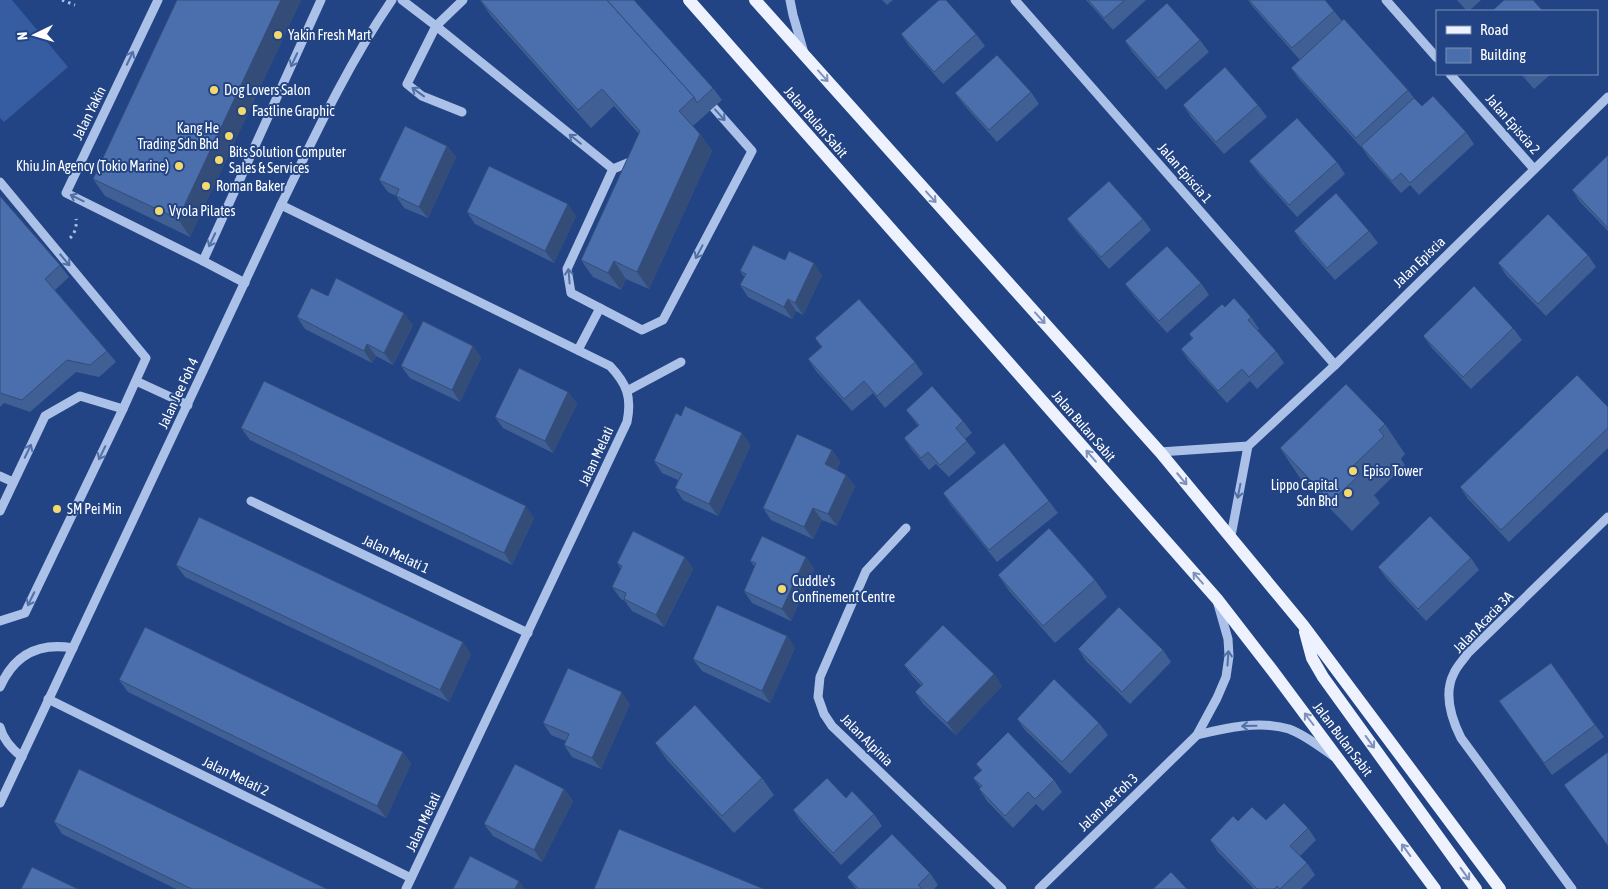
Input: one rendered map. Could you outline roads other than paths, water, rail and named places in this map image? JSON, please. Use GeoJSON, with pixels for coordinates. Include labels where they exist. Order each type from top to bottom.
{"type":"FeatureCollection","features":[{"type":"Feature","properties":{"kind":"main road","name":"Jalan Bulan Sabit"},"geometry":{"type":"LineString","coordinates":[[689,0],[1217,599],[1435,889]]}},
{"type":"Feature","properties":{"kind":"main road"},"geometry":{"type":"LineString","coordinates":[[756,0],[1160,452],[1231,536],[1303,625],[1500,889]]}},
{"type":"Feature","properties":{"kind":"main road"},"geometry":{"type":"LineString","coordinates":[[1303,625],[1312,658],[1322,677],[1476,889]]}},
{"type":"Feature","properties":{"kind":"street","name":"Jalan Yakin"},"geometry":{"type":"LineString","coordinates":[[158,0],[66,193],[202,260]]}},
{"type":"Feature","properties":{"kind":"street"},"geometry":{"type":"LineString","coordinates":[[245,283],[202,260],[321,0]]}},
{"type":"Feature","properties":{"kind":"street","name":"Jalan Jee Foh 4"},"geometry":{"type":"LineString","coordinates":[[0,803],[282,205],[331,106],[375,25],[392,0]]}},
{"type":"Feature","properties":{"kind":"street"},"geometry":{"type":"LineString","coordinates":[[402,0],[613,169]]}},
{"type":"Feature","properties":{"kind":"street"},"geometry":{"type":"LineString","coordinates":[[462,0],[436,26],[407,84],[422,96],[462,112]]}},
{"type":"Feature","properties":{"kind":"street"},"geometry":{"type":"LineString","coordinates":[[790,0],[805,56]]}},
{"type":"Feature","properties":{"kind":"street","name":"Jalan Episcia 1"},"geometry":{"type":"LineString","coordinates":[[1015,0],[1335,365]]}},
{"type":"Feature","properties":{"kind":"street"},"geometry":{"type":"LineString","coordinates":[[1386,0],[1436,57]]}},
{"type":"Feature","properties":{"kind":"street","name":"Jalan Episcia 2"},"geometry":{"type":"LineString","coordinates":[[1451,75],[1534,169]]}},
{"type":"Feature","properties":{"kind":"street"},"geometry":{"type":"LineString","coordinates":[[643,156],[613,169],[567,269],[571,293],[642,330],[663,320],[752,151],[701,93]]}},
{"type":"Feature","properties":{"kind":"street","name":"Jalan Episcia"},"geometry":{"type":"LineString","coordinates":[[1248,446],[1335,365],[1608,97]]}},
{"type":"Feature","properties":{"kind":"street"},"geometry":{"type":"LineString","coordinates":[[0,182],[146,358],[24,613],[0,621]]}},
{"type":"Feature","properties":{"kind":"street"},"geometry":{"type":"LineString","coordinates":[[282,205],[610,366],[621,378],[628,391],[681,362]]}},
{"type":"Feature","properties":{"kind":"street"},"geometry":{"type":"LineString","coordinates":[[578,350],[600,308]]}},
{"type":"Feature","properties":{"kind":"street"},"geometry":{"type":"LineString","coordinates":[[136,381],[188,405]]}},
{"type":"Feature","properties":{"kind":"street","name":"Jalan Melati"},"geometry":{"type":"LineString","coordinates":[[406,889],[627,422],[630,407],[628,391]]}},
{"type":"Feature","properties":{"kind":"street"},"geometry":{"type":"LineString","coordinates":[[0,511],[45,416],[80,396],[123,409]]}},
{"type":"Feature","properties":{"kind":"street"},"geometry":{"type":"LineString","coordinates":[[1160,452],[1248,446],[1231,536]]}},
{"type":"Feature","properties":{"kind":"street"},"geometry":{"type":"LineString","coordinates":[[0,476],[13,482]]}},
{"type":"Feature","properties":{"kind":"street","name":"Jalan Melati 1"},"geometry":{"type":"LineString","coordinates":[[251,501],[528,633]]}},
{"type":"Feature","properties":{"kind":"street","name":"Jalan Acacia 3A"},"geometry":{"type":"LineString","coordinates":[[1572,889],[1461,738],[1454,724],[1449,705],[1449,689],[1454,673],[1468,653],[1608,517]]}},
{"type":"Feature","properties":{"kind":"street","name":"Jalan Alpinia"},"geometry":{"type":"LineString","coordinates":[[906,528],[866,572],[820,677],[818,698],[824,714],[832,726],[1002,889]]}},
{"type":"Feature","properties":{"kind":"street","name":"Jalan Jee Foh 3"},"geometry":{"type":"LineString","coordinates":[[1039,889],[1197,735],[1218,698],[1226,677],[1228,639],[1217,599]]}},
{"type":"Feature","properties":{"kind":"street"},"geometry":{"type":"LineString","coordinates":[[0,687],[6,673],[20,658],[38,648],[59,645],[72,648]]}},
{"type":"Feature","properties":{"kind":"street","name":"Jalan Melati 2"},"geometry":{"type":"LineString","coordinates":[[48,699],[411,878]]}},
{"type":"Feature","properties":{"kind":"street"},"geometry":{"type":"LineString","coordinates":[[1197,735],[1233,726],[1263,726],[1289,729],[1310,740],[1340,761]]}},
{"type":"Feature","properties":{"kind":"street"},"geometry":{"type":"LineString","coordinates":[[0,727],[12,750],[22,757]]}},
{"type":"Feature","properties":{"kind":"place","name":"Yakin Fresh Mart"},"geometry":{"type":"Point","coordinates":[278,35]}},
{"type":"Feature","properties":{"kind":"place","name":"Dog Lovers Salon"},"geometry":{"type":"Point","coordinates":[214,90]}},
{"type":"Feature","properties":{"kind":"place","name":"Fastline Graphic"},"geometry":{"type":"Point","coordinates":[242,111]}},
{"type":"Feature","properties":{"kind":"place","name":"Kang He Trading Sdn Bhd"},"geometry":{"type":"Point","coordinates":[229,136]}},
{"type":"Feature","properties":{"kind":"place","name":"Bits Solution Computer Sales & Services"},"geometry":{"type":"Point","coordinates":[219,160]}},
{"type":"Feature","properties":{"kind":"place","name":"Khiu Jin Agency (Tokio Marine)"},"geometry":{"type":"Point","coordinates":[179,166]}},
{"type":"Feature","properties":{"kind":"place","name":"Roman Baker"},"geometry":{"type":"Point","coordinates":[206,186]}},
{"type":"Feature","properties":{"kind":"place","name":"Vyola Pilates"},"geometry":{"type":"Point","coordinates":[159,211]}},
{"type":"Feature","properties":{"kind":"place","name":"Episo Tower"},"geometry":{"type":"Point","coordinates":[1353,471]}},
{"type":"Feature","properties":{"kind":"place","name":"Lippo Capital Sdn Bhd"},"geometry":{"type":"Point","coordinates":[1348,493]}},
{"type":"Feature","properties":{"kind":"place","name":"SM Pei Min"},"geometry":{"type":"Point","coordinates":[57,509]}},
{"type":"Feature","properties":{"kind":"place","name":"Cuddle's Confinement Centre"},"geometry":{"type":"Point","coordinates":[782,589]}}]}
